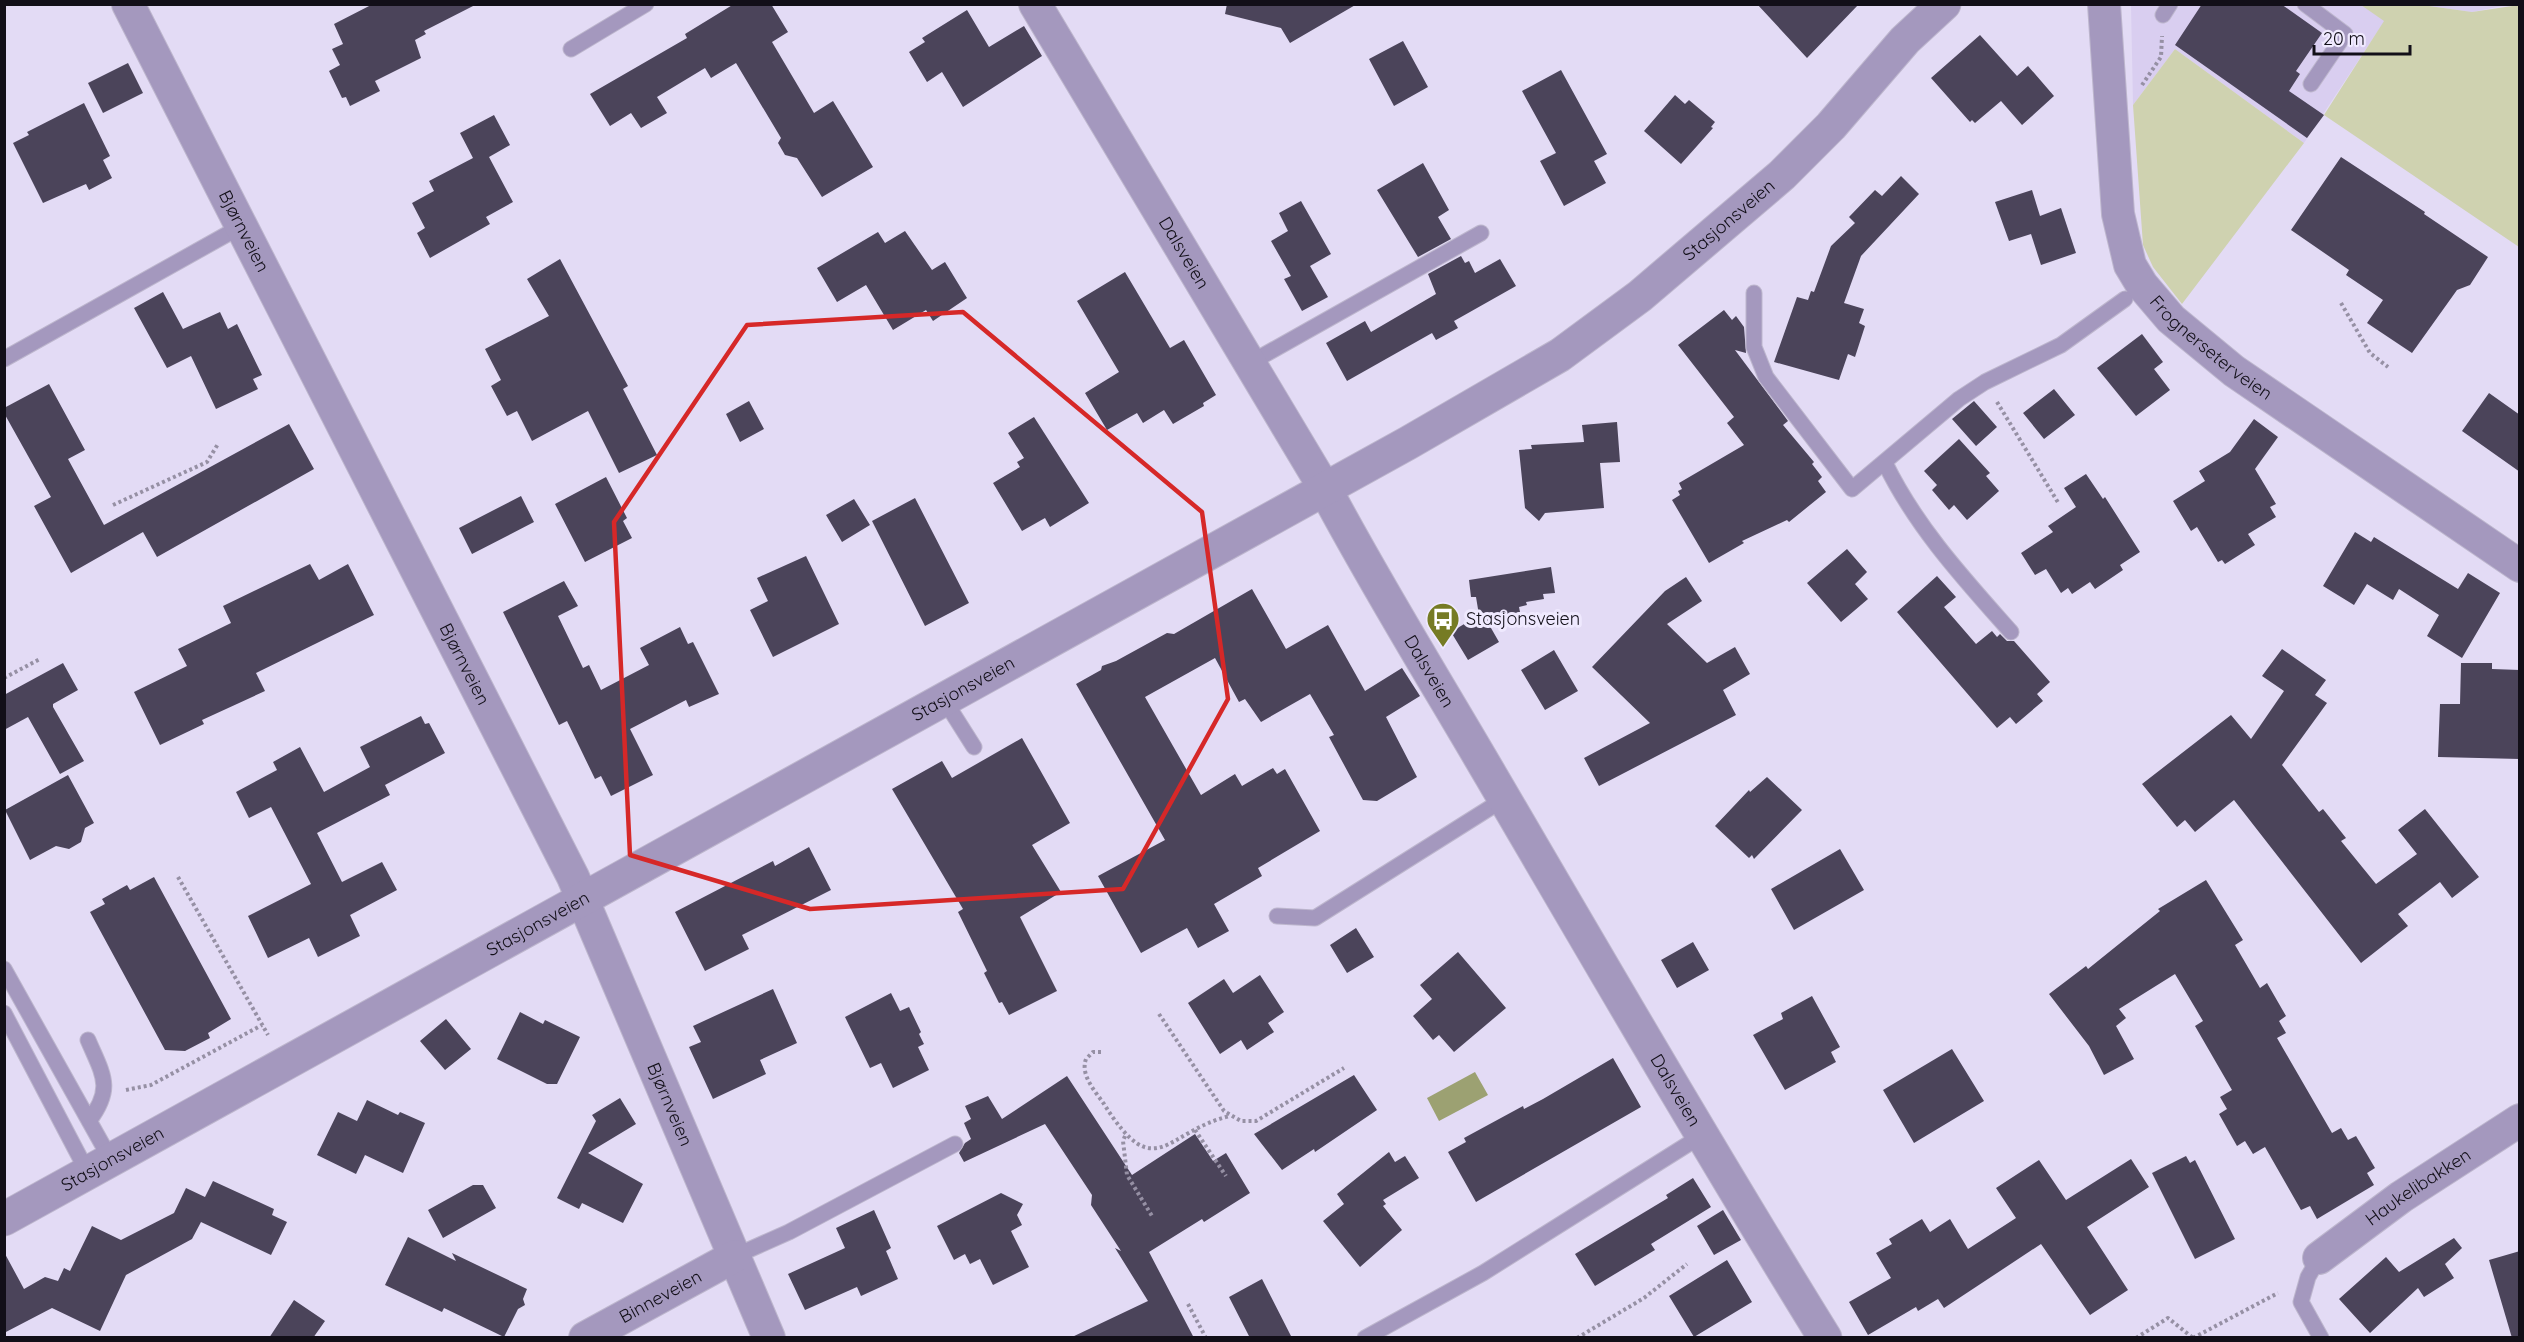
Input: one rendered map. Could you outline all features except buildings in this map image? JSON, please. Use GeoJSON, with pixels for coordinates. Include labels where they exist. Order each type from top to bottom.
{"type":"FeatureCollection","features":[{"type":"Feature","properties":{"kind":"street","name":"Bjørnveien"},"geometry":{"type":"LineString","coordinates":[[128,4],[584,900],[769,1338]]}},
{"type":"Feature","properties":{"kind":"street","name":"Dalsveien"},"geometry":{"type":"LineString","coordinates":[[1035,4],[1325,489],[1407,638],[1504,799],[1701,1137],[1825,1338]]}},
{"type":"Feature","properties":{"kind":"street","name":"Stasjonsveien"},"geometry":{"type":"LineString","coordinates":[[4,1219],[584,900],[943,698],[1525,377],[1610,320],[1782,175],[1831,126],[1905,40],[1944,4]]}},
{"type":"Feature","properties":{"kind":"street","name":"Frognerseterveien"},"geometry":{"type":"LineString","coordinates":[[2104,4],[2118,214],[2130,265],[2142,285],[2171,319],[2234,371],[2520,566]]}},
{"type":"Feature","properties":{"kind":"street","name":"Haukelibakken"},"geometry":{"type":"LineString","coordinates":[[2313,1267],[2401,1197],[2520,1120]]}},
{"type":"Feature","properties":{"kind":"street","name":"Binneveien"},"geometry":{"type":"LineString","coordinates":[[585,1338],[735,1256]]}},
{"type":"Feature","properties":{"kind":"lane"},"geometry":{"type":"LineString","coordinates":[[571,49],[646,4]]}},
{"type":"Feature","properties":{"kind":"lane"},"geometry":{"type":"LineString","coordinates":[[2305,4],[2345,34],[2311,84]]}},
{"type":"Feature","properties":{"kind":"lane"},"geometry":{"type":"LineString","coordinates":[[4,359],[240,227]]}},
{"type":"Feature","properties":{"kind":"lane"},"geometry":{"type":"LineString","coordinates":[[1250,363],[1481,232]]}},
{"type":"Feature","properties":{"kind":"lane"},"geometry":{"type":"LineString","coordinates":[[1754,293],[1754,347],[1766,377],[1779,398],[1852,489],[1959,399],[1985,382],[2061,345],[2125,299]]}},
{"type":"Feature","properties":{"kind":"lane"},"geometry":{"type":"LineString","coordinates":[[1885,463],[1897,488],[1936,545],[2011,632]]}},
{"type":"Feature","properties":{"kind":"lane"},"geometry":{"type":"LineString","coordinates":[[943,698],[974,747]]}},
{"type":"Feature","properties":{"kind":"lane"},"geometry":{"type":"LineString","coordinates":[[1277,916],[1315,918],[1504,799]]}},
{"type":"Feature","properties":{"kind":"lane"},"geometry":{"type":"LineString","coordinates":[[4,969],[89,1121],[99,1166]]}},
{"type":"Feature","properties":{"kind":"lane"},"geometry":{"type":"LineString","coordinates":[[4,1013],[99,1166]]}},
{"type":"Feature","properties":{"kind":"lane"},"geometry":{"type":"LineString","coordinates":[[88,1040],[106,1087],[102,1104],[89,1121]]}},
{"type":"Feature","properties":{"kind":"lane"},"geometry":{"type":"LineString","coordinates":[[1365,1338],[1483,1273],[1701,1137]]}},
{"type":"Feature","properties":{"kind":"lane"},"geometry":{"type":"LineString","coordinates":[[735,1256],[789,1232],[955,1144]]}},
{"type":"Feature","properties":{"kind":"lane"},"geometry":{"type":"LineString","coordinates":[[2313,1267],[2301,1302],[2321,1338]]}},
{"type":"Feature","properties":{"kind":"path"},"geometry":{"type":"LineString","coordinates":[[2139,90],[2161,57],[2167,10]]}},
{"type":"Feature","properties":{"kind":"path"},"geometry":{"type":"LineString","coordinates":[[2341,303],[2370,353],[2388,367]]}},
{"type":"Feature","properties":{"kind":"path"},"geometry":{"type":"LineString","coordinates":[[1985,382],[2059,504]]}},
{"type":"Feature","properties":{"kind":"path"},"geometry":{"type":"LineString","coordinates":[[113,504],[207,462],[218,444]]}},
{"type":"Feature","properties":{"kind":"path"},"geometry":{"type":"LineString","coordinates":[[4,678],[40,659]]}},
{"type":"Feature","properties":{"kind":"path"},"geometry":{"type":"LineString","coordinates":[[178,877],[268,1036]]}},
{"type":"Feature","properties":{"kind":"path"},"geometry":{"type":"LineString","coordinates":[[1160,1014],[1224,1110],[1248,1123],[1256,1121],[1344,1068]]}},
{"type":"Feature","properties":{"kind":"path"},"geometry":{"type":"LineString","coordinates":[[106,1087],[120,1090],[151,1085],[262,1025]]}},
{"type":"Feature","properties":{"kind":"path"},"geometry":{"type":"LineString","coordinates":[[1101,1052],[1093,1052],[1086,1059],[1085,1075],[1125,1136],[1140,1145],[1161,1148],[1213,1119],[1230,1115]]}},
{"type":"Feature","properties":{"kind":"path"},"geometry":{"type":"LineString","coordinates":[[1195,1129],[1226,1176]]}},
{"type":"Feature","properties":{"kind":"path"},"geometry":{"type":"LineString","coordinates":[[1125,1136],[1123,1141],[1127,1175],[1152,1216]]}},
{"type":"Feature","properties":{"kind":"path"},"geometry":{"type":"LineString","coordinates":[[1577,1338],[1644,1298],[1687,1264]]}},
{"type":"Feature","properties":{"kind":"path"},"geometry":{"type":"LineString","coordinates":[[2136,1338],[2168,1318],[2193,1338],[2313,1267]]}},
{"type":"Feature","properties":{"kind":"path"},"geometry":{"type":"LineString","coordinates":[[1188,1304],[1206,1338]]}},
{"type":"Feature","properties":{"kind":"highlighted area"},"geometry":{"type":"Polygon","coordinates":[[[963,312],[1202,512],[1228,699],[1123,889],[810,909],[630,855],[614,522],[747,325],[963,312]]]}},
{"type":"Feature","properties":{"kind":"shaded area"},"geometry":{"type":"Polygon","coordinates":[[[2131,5],[2395,5],[2304,143],[2175,49],[2133,105],[2131,5]]]}},
{"type":"Feature","properties":{"kind":"shaded area"},"geometry":{"type":"Polygon","coordinates":[[[2361,5],[2422,5],[2472,12],[2519,5],[2519,247],[2324,115],[2384,21],[2361,5]]]}},
{"type":"Feature","properties":{"kind":"shaded area"},"geometry":{"type":"Polygon","coordinates":[[[2422,5],[2507,5],[2472,12],[2422,5]]]}},
{"type":"Feature","properties":{"kind":"shaded area"},"geometry":{"type":"Polygon","coordinates":[[[2175,49],[2304,143],[2182,304],[2153,267],[2143,245],[2133,105],[2175,49]]]}},
{"type":"Feature","properties":{"kind":"shaded area"},"geometry":{"type":"Polygon","coordinates":[[[1475,1072],[1488,1095],[1439,1121],[1427,1098],[1475,1072]]]}},
{"type":"Feature","properties":{"kind":"place","name":"Stasjonsveien"},"geometry":{"type":"Point","coordinates":[1443,648]}}]}
